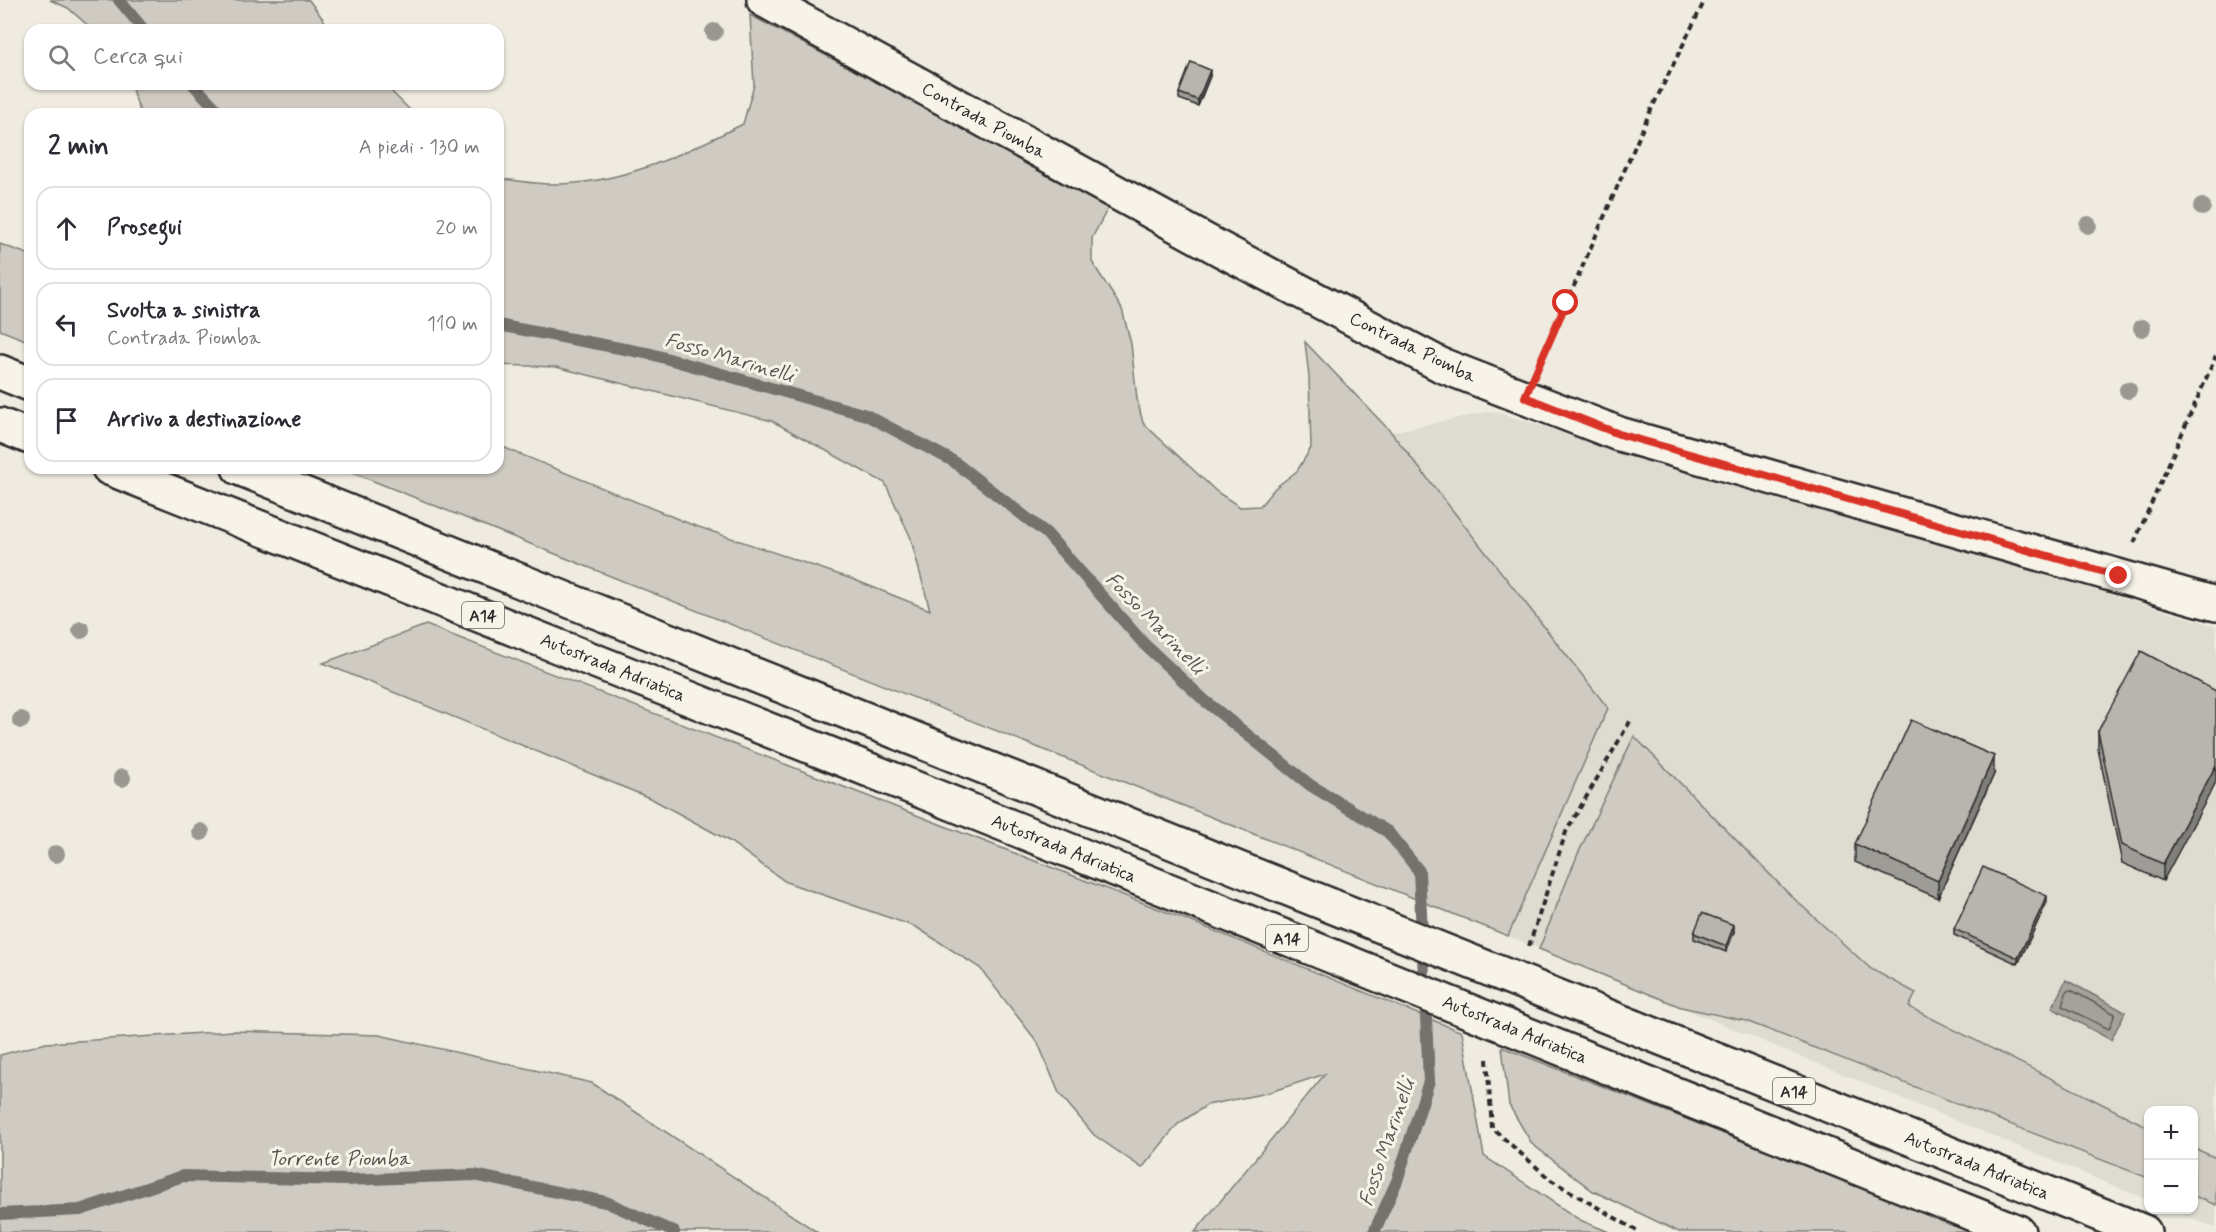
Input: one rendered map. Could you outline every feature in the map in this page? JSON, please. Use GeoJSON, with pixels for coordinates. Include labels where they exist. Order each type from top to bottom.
{"type":"FeatureCollection","features":[{"type":"Feature","properties":{"kind":"main road","name":"Contrada Piomba"},"geometry":{"type":"LineString","coordinates":[[764,0],[1222,250],[1431,359],[1619,434],[2216,604]]}},
{"type":"Feature","properties":{"kind":"main road"},"geometry":{"type":"LineString","coordinates":[[0,372],[24,382]]}},
{"type":"Feature","properties":{"kind":"main road"},"geometry":{"type":"LineString","coordinates":[[0,425],[24,435]]}},
{"type":"Feature","properties":{"kind":"main road","name":"Autostrada Adriatica"},"geometry":{"type":"LineString","coordinates":[[124,474],[857,765],[2018,1232]]}},
{"type":"Feature","properties":{"kind":"main road","name":"Autostrada Adriatica"},"geometry":{"type":"LineString","coordinates":[[254,474],[2144,1232]]}},
{"type":"Feature","properties":{"kind":"path"},"geometry":{"type":"LineString","coordinates":[[1525,397],[1649,114],[1705,0]]}},
{"type":"Feature","properties":{"kind":"path"},"geometry":{"type":"LineString","coordinates":[[2119,576],[2216,356]]}},
{"type":"Feature","properties":{"kind":"path"},"geometry":{"type":"LineString","coordinates":[[1528,948],[1566,832],[1632,718]]}},
{"type":"Feature","properties":{"kind":"path"},"geometry":{"type":"LineString","coordinates":[[1487,1058],[1492,1128],[1551,1180],[1640,1232]]}},
{"type":"Feature","properties":{"kind":"shaded area"},"geometry":{"type":"Polygon","coordinates":[[[50,0],[309,0],[327,24],[86,24],[68,8],[50,0]]]}},
{"type":"Feature","properties":{"kind":"shaded area"},"geometry":{"type":"Polygon","coordinates":[[[750,15],[1109,206],[1092,238],[1092,262],[1122,309],[1131,344],[1137,399],[1143,423],[1217,492],[1240,507],[1260,506],[1275,488],[1297,471],[1311,448],[1309,377],[1305,342],[1391,432],[1608,708],[1508,936],[356,474],[504,474],[504,447],[690,524],[852,579],[930,610],[910,536],[885,483],[772,421],[556,367],[504,365],[504,179],[551,184],[583,182],[631,172],[654,164],[743,124],[754,85],[750,15]]]}},
{"type":"Feature","properties":{"kind":"shaded area"},"geometry":{"type":"Polygon","coordinates":[[[132,90],[390,90],[408,108],[139,108],[132,90]]]}},
{"type":"Feature","properties":{"kind":"shaded area"},"geometry":{"type":"Polygon","coordinates":[[[0,244],[24,253],[24,340],[0,330],[0,244]]]}},
{"type":"Feature","properties":{"kind":"shaded area"},"geometry":{"type":"Polygon","coordinates":[[[1492,411],[2216,626],[2216,1228],[2182,1214],[2198,1214],[2198,1106],[2144,1106],[2144,1198],[1508,936],[1608,708],[1391,432],[1492,411]]]}},
{"type":"Feature","properties":{"kind":"shaded area"},"geometry":{"type":"Polygon","coordinates":[[[426,625],[1195,923],[1462,1032],[1484,1156],[1580,1220],[1609,1232],[1195,1232],[1325,1074],[1267,1093],[1207,1105],[1178,1124],[1142,1168],[1094,1135],[1059,1093],[1038,1043],[980,968],[916,927],[786,882],[729,841],[652,799],[323,663],[426,625]]]}},
{"type":"Feature","properties":{"kind":"shaded area"},"geometry":{"type":"Polygon","coordinates":[[[1634,736],[1790,895],[1871,969],[1916,993],[1909,1007],[2144,1125],[2144,1176],[1746,1021],[1681,1007],[1539,949],[1577,856],[1634,736]]]}},
{"type":"Feature","properties":{"kind":"shaded area"},"geometry":{"type":"Polygon","coordinates":[[[233,1031],[379,1035],[592,1083],[817,1232],[0,1232],[0,1055],[46,1043],[233,1031]]]}},
{"type":"Feature","properties":{"kind":"shaded area"},"geometry":{"type":"Polygon","coordinates":[[[1502,1047],[1975,1232],[1679,1232],[1593,1191],[1532,1144],[1509,1105],[1502,1047]]]}},
{"type":"Feature","properties":{"kind":"shaded area"},"geometry":{"type":"Polygon","coordinates":[[[2198,1150],[2216,1158],[2216,1205],[2198,1198],[2198,1150]]]}},
{"type":"Feature","properties":{"kind":"water"},"geometry":{"type":"Polygon","coordinates":[[[2066,980],[2125,1012],[2111,1040],[2052,1008],[2066,980]]]}},
{"type":"Feature","properties":{"kind":"building"},"geometry":{"type":"Polygon","coordinates":[[[1191,62],[1210,70],[1198,100],[1179,93],[1191,62]]]}},
{"type":"Feature","properties":{"kind":"building"},"geometry":{"type":"Polygon","coordinates":[[[2141,651],[2216,691],[2216,765],[2163,864],[2122,845],[2098,731],[2141,651]]]}},
{"type":"Feature","properties":{"kind":"building"},"geometry":{"type":"Polygon","coordinates":[[[1911,720],[1994,756],[1938,881],[1855,844],[1911,720]]]}},
{"type":"Feature","properties":{"kind":"building"},"geometry":{"type":"Polygon","coordinates":[[[1983,867],[2047,896],[2018,958],[1954,929],[1983,867]]]}},
{"type":"Feature","properties":{"kind":"building"},"geometry":{"type":"Polygon","coordinates":[[[1702,913],[1734,925],[1726,946],[1694,933],[1702,913]]]}},
{"type":"Feature","properties":{"kind":"waterway","name":"Fosso Marinelli"},"geometry":{"type":"LineString","coordinates":[[119,0],[139,24]]}},
{"type":"Feature","properties":{"kind":"waterway","name":"Fosso Marinelli"},"geometry":{"type":"LineString","coordinates":[[199,90],[215,108]]}},
{"type":"Feature","properties":{"kind":"waterway","name":"Fosso Marinelli"},"geometry":{"type":"LineString","coordinates":[[504,326],[651,354],[866,415],[953,461],[1046,533],[1145,645],[1204,700],[1310,785],[1388,832],[1419,871],[1429,1081],[1397,1181],[1374,1232]]}},
{"type":"Feature","properties":{"kind":"waterway","name":"Torrente Piomba"},"geometry":{"type":"LineString","coordinates":[[0,1214],[80,1210],[183,1176],[346,1180],[474,1175],[606,1202],[674,1232]]}},
{"type":"Feature","properties":{"kind":"route"},"geometry":{"type":"LineString","coordinates":[[1566,303],[1525,397],[1619,434],[2119,576]]}}]}
